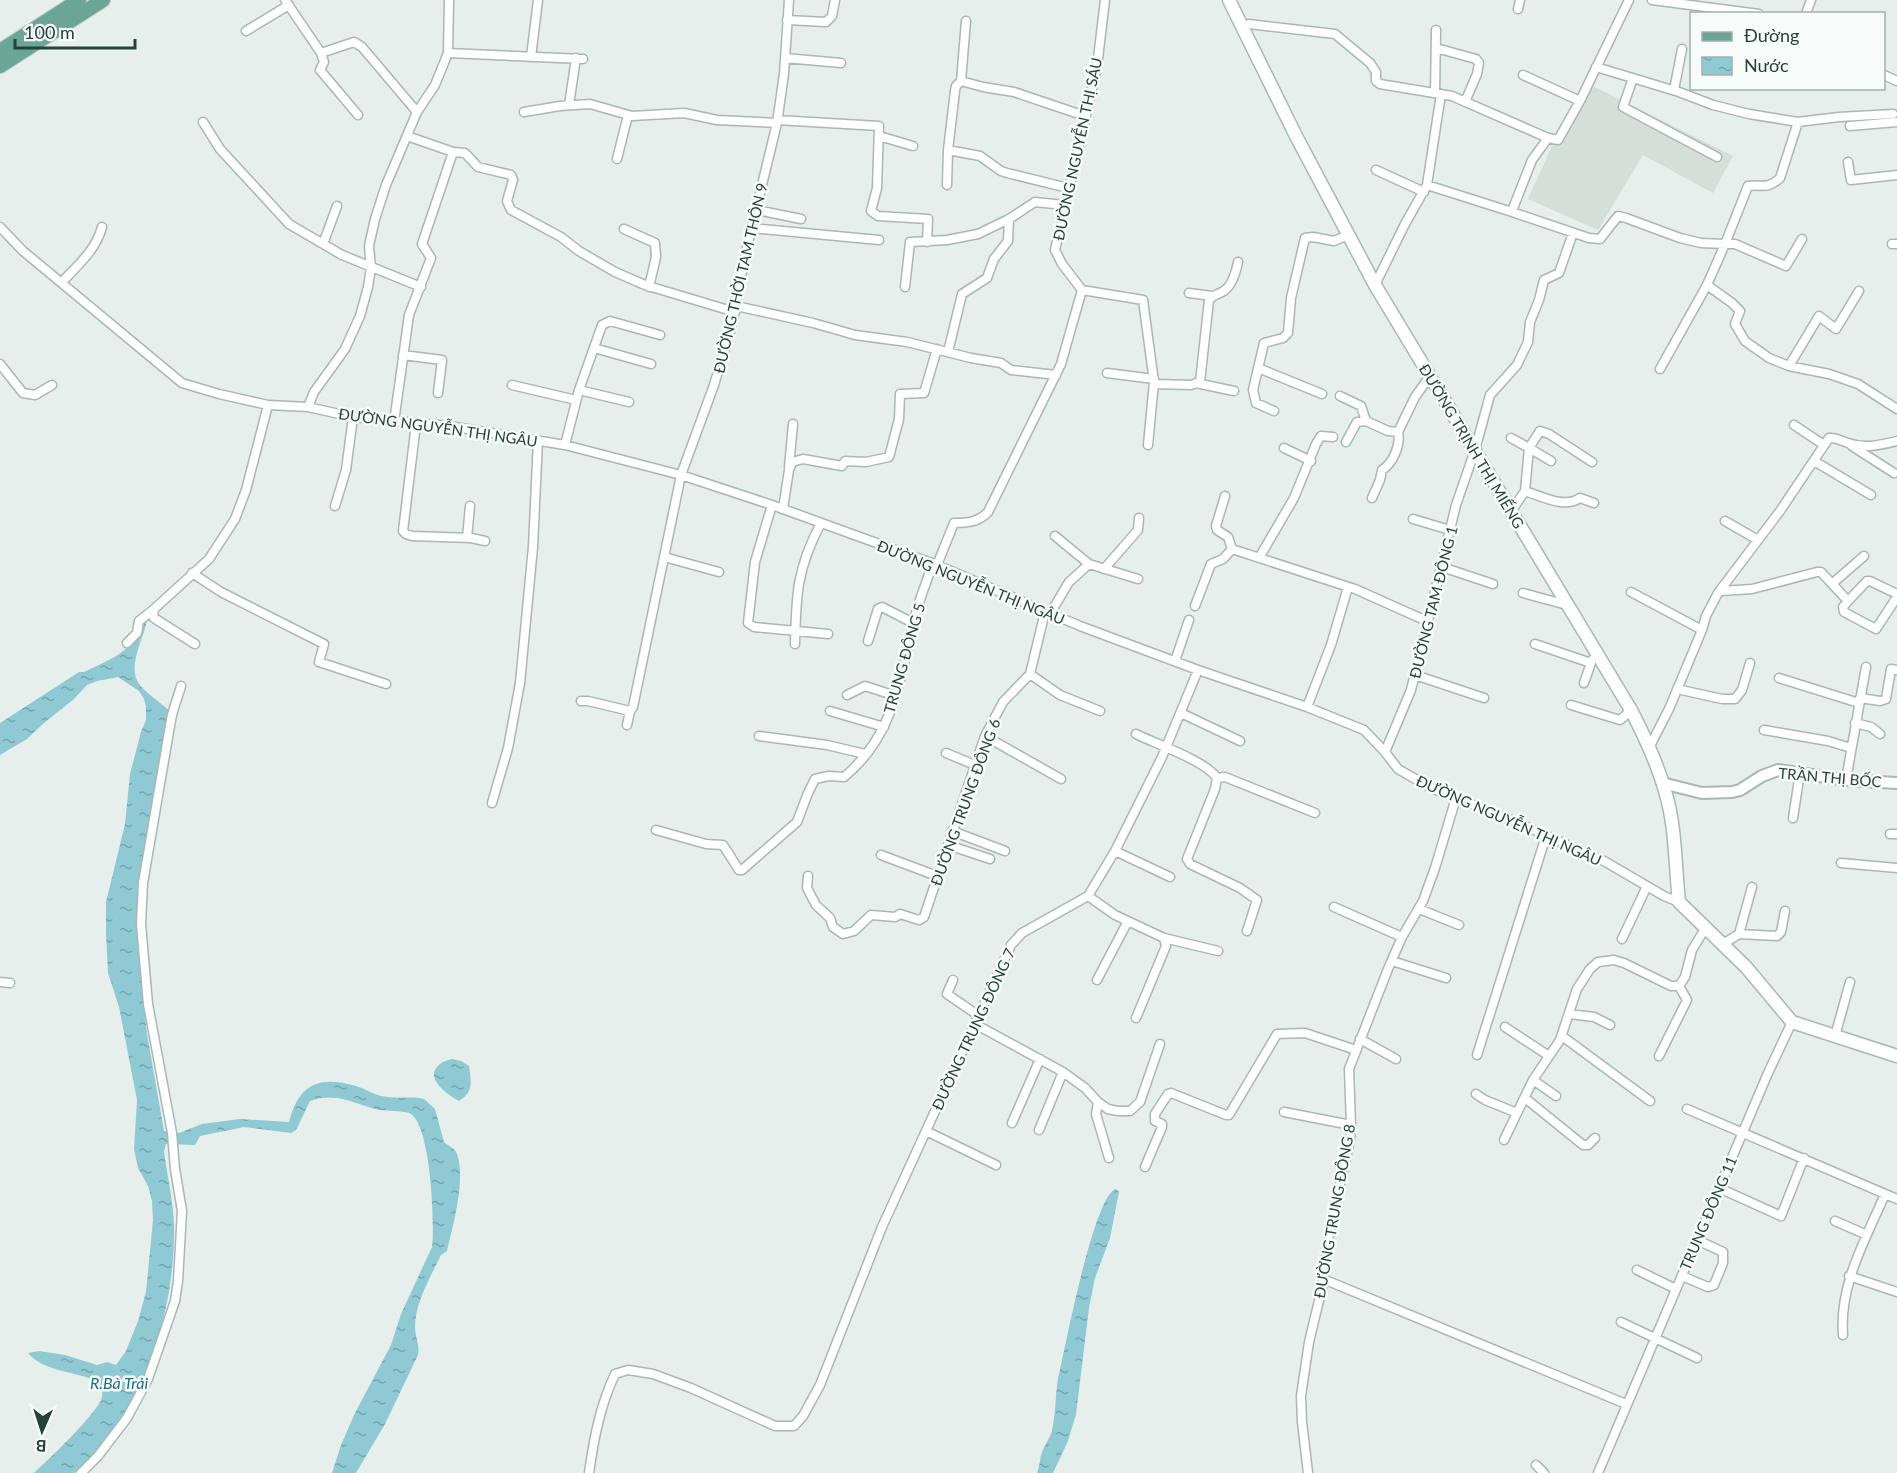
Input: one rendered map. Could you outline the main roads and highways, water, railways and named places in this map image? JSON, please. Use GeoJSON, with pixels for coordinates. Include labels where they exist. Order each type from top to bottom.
{"type":"FeatureCollection","features":[{"type":"Feature","properties":{"kind":"main road"},"geometry":{"type":"LineString","coordinates":[[0,51],[79,0]]}},
{"type":"Feature","properties":{"kind":"main road"},"geometry":{"type":"LineString","coordinates":[[0,66],[103,0]]}},
{"type":"Feature","properties":{"kind":"main road","name":"ĐƯỜNG TRỊNH THỊ MIẾNG"},"geometry":{"type":"LineString","coordinates":[[1230,0],[1242,28],[1375,285],[1512,510],[1567,604],[1593,657],[1631,710],[1650,746],[1666,792],[1672,826],[1679,902]]}},
{"type":"Feature","properties":{"kind":"main road","name":"ĐƯỜNG NGUYỄN THỊ NGÂU"},"geometry":{"type":"LineString","coordinates":[[1679,902],[1746,967],[1792,1022],[1896,1053]]}},
{"type":"Feature","properties":{"kind":"water","name":"R.Bà Trải"},"geometry":{"type":"Polygon","coordinates":[[[148,619],[137,652],[135,673],[142,687],[170,711],[153,795],[137,902],[139,960],[147,1034],[164,1131],[179,1133],[202,1124],[240,1119],[289,1122],[293,1109],[304,1091],[320,1083],[330,1082],[356,1086],[383,1096],[424,1099],[435,1109],[444,1142],[457,1154],[460,1176],[455,1215],[447,1251],[441,1255],[424,1290],[418,1309],[415,1327],[418,1355],[385,1424],[356,1473],[332,1473],[355,1413],[391,1345],[401,1314],[432,1247],[432,1197],[427,1153],[422,1134],[416,1120],[409,1113],[373,1109],[346,1100],[325,1098],[310,1101],[296,1130],[291,1133],[244,1127],[200,1136],[195,1145],[166,1144],[164,1151],[174,1224],[173,1258],[169,1292],[150,1360],[136,1392],[119,1421],[98,1449],[74,1473],[34,1473],[92,1414],[99,1404],[102,1392],[94,1381],[46,1366],[28,1353],[39,1351],[65,1355],[97,1365],[107,1362],[116,1365],[126,1351],[146,1292],[153,1220],[152,1201],[148,1186],[138,1168],[134,1149],[137,1100],[119,1007],[108,973],[106,902],[125,824],[130,774],[146,720],[146,707],[139,691],[118,677],[87,685],[27,739],[0,755],[0,723],[79,672],[84,672],[120,654],[133,641],[141,621],[148,619]]]}},
{"type":"Feature","properties":{"kind":"water"},"geometry":{"type":"Polygon","coordinates":[[[452,1059],[469,1066],[471,1081],[469,1090],[459,1101],[439,1086],[434,1075],[440,1064],[452,1059]]]}},
{"type":"Feature","properties":{"kind":"water"},"geometry":{"type":"Polygon","coordinates":[[[1116,1189],[1119,1192],[1110,1238],[1095,1278],[1089,1308],[1076,1414],[1068,1441],[1053,1473],[1037,1473],[1042,1452],[1053,1427],[1058,1379],[1081,1276],[1098,1217],[1107,1198],[1116,1189]]]}}]}
